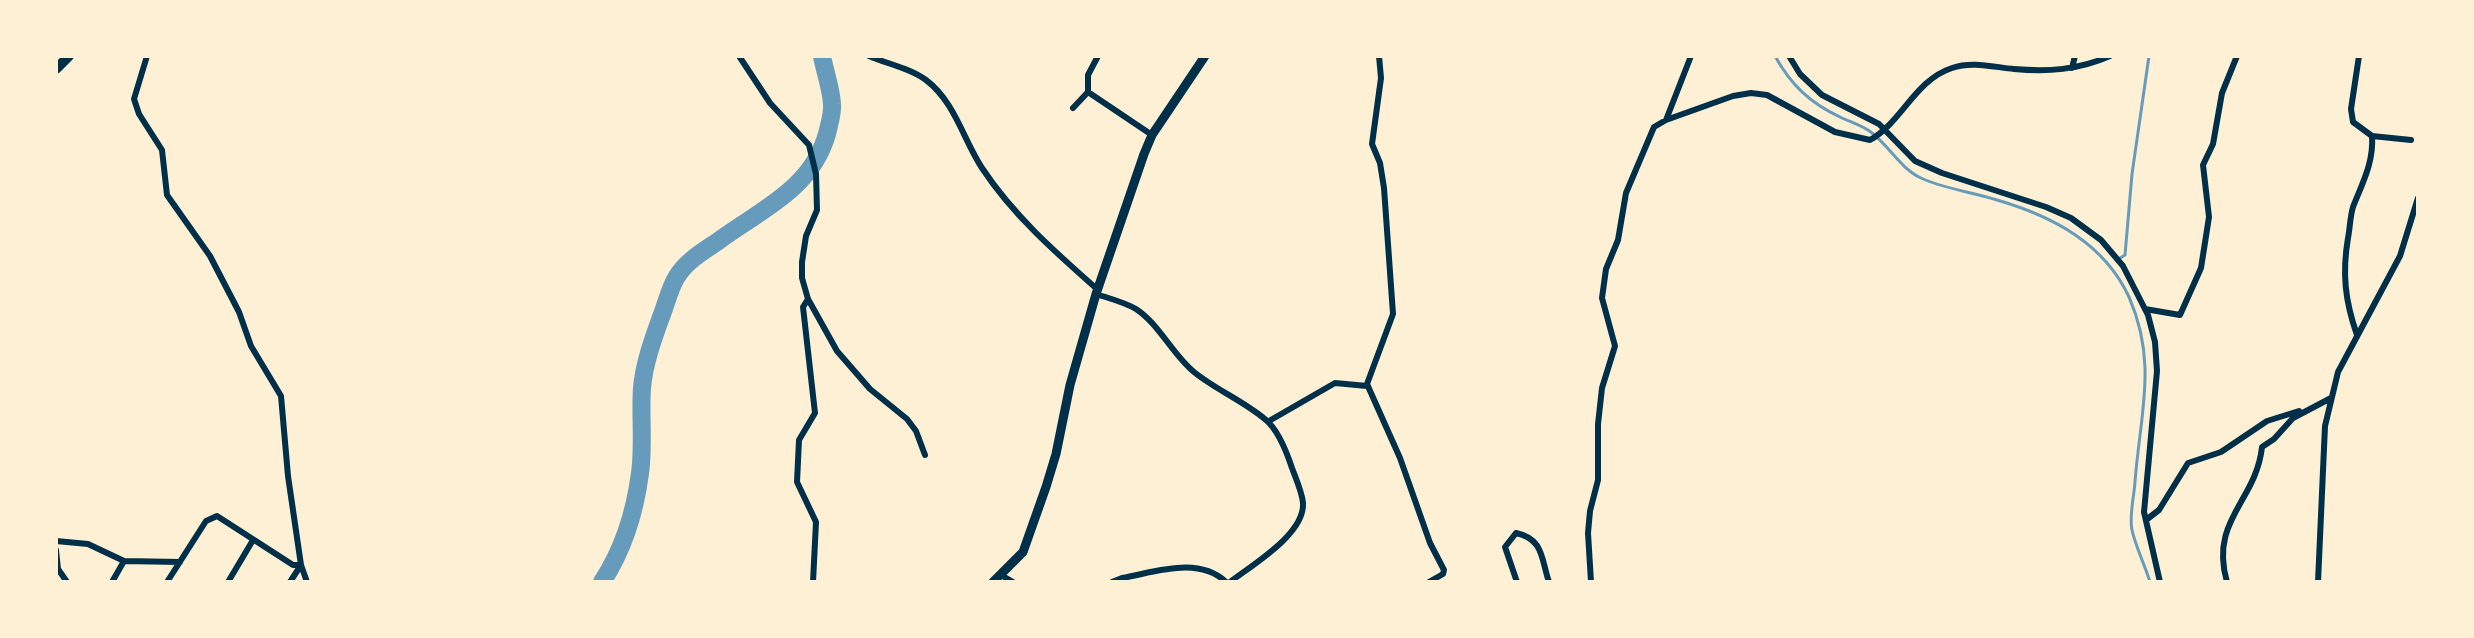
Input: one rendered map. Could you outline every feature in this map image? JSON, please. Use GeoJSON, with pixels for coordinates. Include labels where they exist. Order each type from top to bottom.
{"type":"FeatureCollection","features":[{"type":"Feature","properties":{"kind":"main road"},"geometry":{"type":"LineString","coordinates":[[56,69],[69,56]]}},
{"type":"Feature","properties":{"kind":"main road"},"geometry":{"type":"LineString","coordinates":[[997,579],[1023,552],[1046,487],[1096,292],[1152,135],[1205,56]]}},
{"type":"Feature","properties":{"kind":"street"},"geometry":{"type":"LineString","coordinates":[[147,56],[134,99],[139,114],[162,150],[167,195],[210,256],[239,312],[251,346],[281,396],[288,476],[301,565],[307,582]]}},
{"type":"Feature","properties":{"kind":"street"},"geometry":{"type":"LineString","coordinates":[[739,56],[770,103],[809,145],[816,174],[817,210],[806,236],[802,262],[802,278],[808,299],[837,351],[854,373],[907,419],[916,431],[925,455]]}},
{"type":"Feature","properties":{"kind":"street"},"geometry":{"type":"LineString","coordinates":[[869,56],[926,79],[957,119],[982,168],[1014,210],[1096,292],[1134,308],[1147,318],[1190,369],[1269,421],[1291,464],[1303,504],[1295,529],[1228,582],[1206,568],[1194,567],[1112,582]]}},
{"type":"Feature","properties":{"kind":"street"},"geometry":{"type":"LineString","coordinates":[[1073,108],[1088,92],[1088,75],[1098,56]]}},
{"type":"Feature","properties":{"kind":"street"},"geometry":{"type":"LineString","coordinates":[[1379,56],[1381,78],[1372,144],[1384,188],[1393,314],[1371,367],[1367,386],[1400,458],[1430,543],[1444,570],[1443,574],[1429,582]]}},
{"type":"Feature","properties":{"kind":"street"},"geometry":{"type":"LineString","coordinates":[[1666,120],[1691,56]]}},
{"type":"Feature","properties":{"kind":"street"},"geometry":{"type":"LineString","coordinates":[[1789,56],[1800,74],[1822,95],[1879,124],[1908,155],[1928,168],[2046,207],[2088,229],[2123,266],[2145,309],[2155,342],[2157,371],[2144,496],[2146,520],[2160,582]]}},
{"type":"Feature","properties":{"kind":"street"},"geometry":{"type":"LineString","coordinates":[[2072,68],[2075,56]]}},
{"type":"Feature","properties":{"kind":"street"},"geometry":{"type":"LineString","coordinates":[[1591,582],[1588,533],[1598,480],[1598,424],[1602,388],[1615,346],[1602,298],[1606,269],[1618,240],[1626,193],[1654,127],[1733,96],[1767,95],[1835,132],[1872,139],[1931,80],[1948,69],[1972,60],[2059,71],[2110,56]]}},
{"type":"Feature","properties":{"kind":"street"},"geometry":{"type":"LineString","coordinates":[[2145,309],[2180,315],[2201,268],[2209,217],[2203,165],[2213,144],[2222,93],[2237,56]]}},
{"type":"Feature","properties":{"kind":"street"},"geometry":{"type":"LineString","coordinates":[[2359,56],[2351,109],[2353,122],[2372,136],[2411,140]]}},
{"type":"Feature","properties":{"kind":"street"},"geometry":{"type":"LineString","coordinates":[[1088,92],[1152,135]]}},
{"type":"Feature","properties":{"kind":"street"},"geometry":{"type":"LineString","coordinates":[[2357,335],[2344,291],[2344,264],[2352,211],[2367,175],[2373,148],[2372,136]]}},
{"type":"Feature","properties":{"kind":"street"},"geometry":{"type":"LineString","coordinates":[[2318,582],[2323,455],[2331,398],[2338,372],[2400,256],[2418,199]]}},
{"type":"Feature","properties":{"kind":"street"},"geometry":{"type":"LineString","coordinates":[[808,299],[803,307],[815,413],[799,440],[797,482],[816,522],[813,582]]}},
{"type":"Feature","properties":{"kind":"street"},"geometry":{"type":"LineString","coordinates":[[1269,421],[1335,383],[1367,386]]}},
{"type":"Feature","properties":{"kind":"street"},"geometry":{"type":"LineString","coordinates":[[2146,520],[2159,510],[2188,463],[2221,452],[2267,421],[2331,398]]}},
{"type":"Feature","properties":{"kind":"street"},"geometry":{"type":"LineString","coordinates":[[2227,582],[2221,552],[2229,521],[2260,466],[2262,447],[2293,418],[2310,407]]}},
{"type":"Feature","properties":{"kind":"street"},"geometry":{"type":"LineString","coordinates":[[167,582],[211,517],[217,516],[293,565],[301,565]]}},
{"type":"Feature","properties":{"kind":"street"},"geometry":{"type":"LineString","coordinates":[[1517,582],[1505,547],[1516,533],[1529,536],[1540,550],[1549,582]]}},
{"type":"Feature","properties":{"kind":"street"},"geometry":{"type":"LineString","coordinates":[[228,582],[253,540]]}},
{"type":"Feature","properties":{"kind":"street"},"geometry":{"type":"LineString","coordinates":[[56,541],[88,544],[124,561],[180,562]]}},
{"type":"Feature","properties":{"kind":"street"},"geometry":{"type":"LineString","coordinates":[[56,550],[58,569],[67,582]]}},
{"type":"Feature","properties":{"kind":"street"},"geometry":{"type":"LineString","coordinates":[[112,582],[124,561]]}},
{"type":"Feature","properties":{"kind":"street"},"geometry":{"type":"LineString","coordinates":[[290,582],[301,565]]}},
{"type":"Feature","properties":{"kind":"street"},"geometry":{"type":"LineString","coordinates":[[997,579],[1013,582]]}},
{"type":"Feature","properties":{"kind":"waterway"},"geometry":{"type":"LineString","coordinates":[[602,582],[622,544],[635,502],[641,462],[643,379],[671,287],[689,262],[782,197],[809,170],[827,134],[832,111],[822,56]]}},
{"type":"Feature","properties":{"kind":"waterway"},"geometry":{"type":"LineString","coordinates":[[1775,56],[1788,76],[1810,99],[1869,131],[1914,174],[1939,185],[2037,214],[2074,234],[2106,261],[2129,297],[2143,344],[2145,389],[2131,525],[2150,582]]}},
{"type":"Feature","properties":{"kind":"waterway"},"geometry":{"type":"LineString","coordinates":[[2120,258],[2125,255],[2132,174],[2149,56]]}}]}
